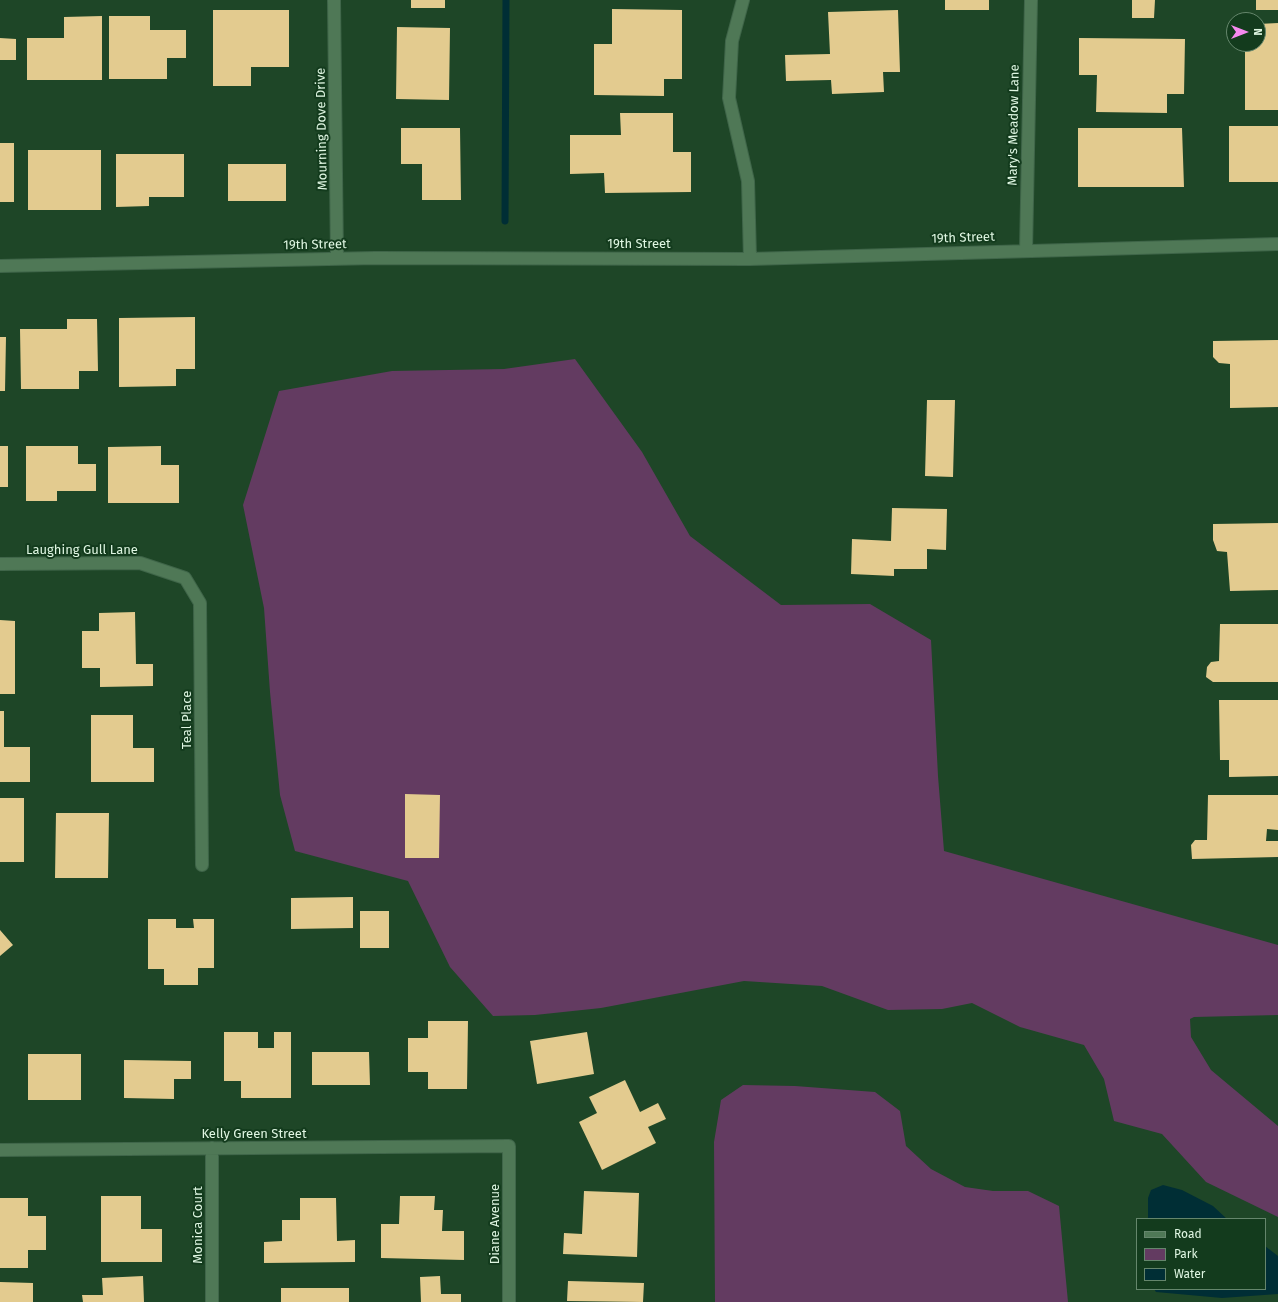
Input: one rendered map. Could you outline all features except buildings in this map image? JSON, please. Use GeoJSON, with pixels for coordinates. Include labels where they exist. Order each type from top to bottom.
{"type":"FeatureCollection","features":[{"type":"Feature","properties":{"kind":"street","name":"Mourning Dove Drive"},"geometry":{"type":"LineString","coordinates":[[334,0],[337,259]]}},
{"type":"Feature","properties":{"kind":"street"},"geometry":{"type":"LineString","coordinates":[[742,0],[732,41],[728,98],[748,181],[750,259]]}},
{"type":"Feature","properties":{"kind":"street","name":"Mary's Meadow Lane"},"geometry":{"type":"LineString","coordinates":[[1026,251],[1031,0]]}},
{"type":"Feature","properties":{"kind":"street","name":"19th Street"},"geometry":{"type":"LineString","coordinates":[[0,266],[337,259],[750,259],[1278,244]]}},
{"type":"Feature","properties":{"kind":"street","name":"Laughing Gull Lane"},"geometry":{"type":"LineString","coordinates":[[0,564],[140,563],[185,578]]}},
{"type":"Feature","properties":{"kind":"street","name":"Teal Place"},"geometry":{"type":"LineString","coordinates":[[185,578],[200,603],[202,865]]}},
{"type":"Feature","properties":{"kind":"street","name":"Kelly Green Street"},"geometry":{"type":"LineString","coordinates":[[0,1150],[509,1146]]}},
{"type":"Feature","properties":{"kind":"street","name":"Diane Avenue"},"geometry":{"type":"LineString","coordinates":[[509,1146],[509,1302]]}},
{"type":"Feature","properties":{"kind":"street","name":"Monica Court"},"geometry":{"type":"LineString","coordinates":[[212,1148],[212,1302]]}},
{"type":"Feature","properties":{"kind":"green space"},"geometry":{"type":"Polygon","coordinates":[[[575,359],[642,452],[690,536],[781,605],[870,604],[931,640],[938,776],[944,851],[1278,945],[1278,1015],[1194,1017],[1190,1019],[1191,1037],[1211,1070],[1278,1126],[1278,1217],[1206,1182],[1162,1134],[1114,1121],[1104,1079],[1084,1045],[1020,1027],[972,1003],[942,1009],[888,1010],[822,986],[744,981],[601,1008],[535,1015],[493,1016],[450,967],[408,881],[295,851],[280,795],[264,608],[243,505],[279,391],[392,371],[504,369],[575,359]]]}},
{"type":"Feature","properties":{"kind":"green space"},"geometry":{"type":"Polygon","coordinates":[[[743,1085],[795,1086],[875,1092],[900,1111],[906,1146],[931,1169],[965,1187],[993,1191],[1028,1191],[1059,1206],[1068,1302],[715,1302],[714,1142],[721,1100],[743,1085]]]}},
{"type":"Feature","properties":{"kind":"water"},"geometry":{"type":"Polygon","coordinates":[[[1163,1185],[1182,1190],[1213,1206],[1226,1218],[1148,1218],[1148,1198],[1151,1190],[1163,1185]]]}},
{"type":"Feature","properties":{"kind":"water"},"geometry":{"type":"Polygon","coordinates":[[[1266,1247],[1278,1256],[1278,1294],[1222,1298],[1156,1292],[1155,1290],[1266,1290],[1266,1247]]]}},
{"type":"Feature","properties":{"kind":"waterway"},"geometry":{"type":"LineString","coordinates":[[505,221],[506,0]]}}]}
